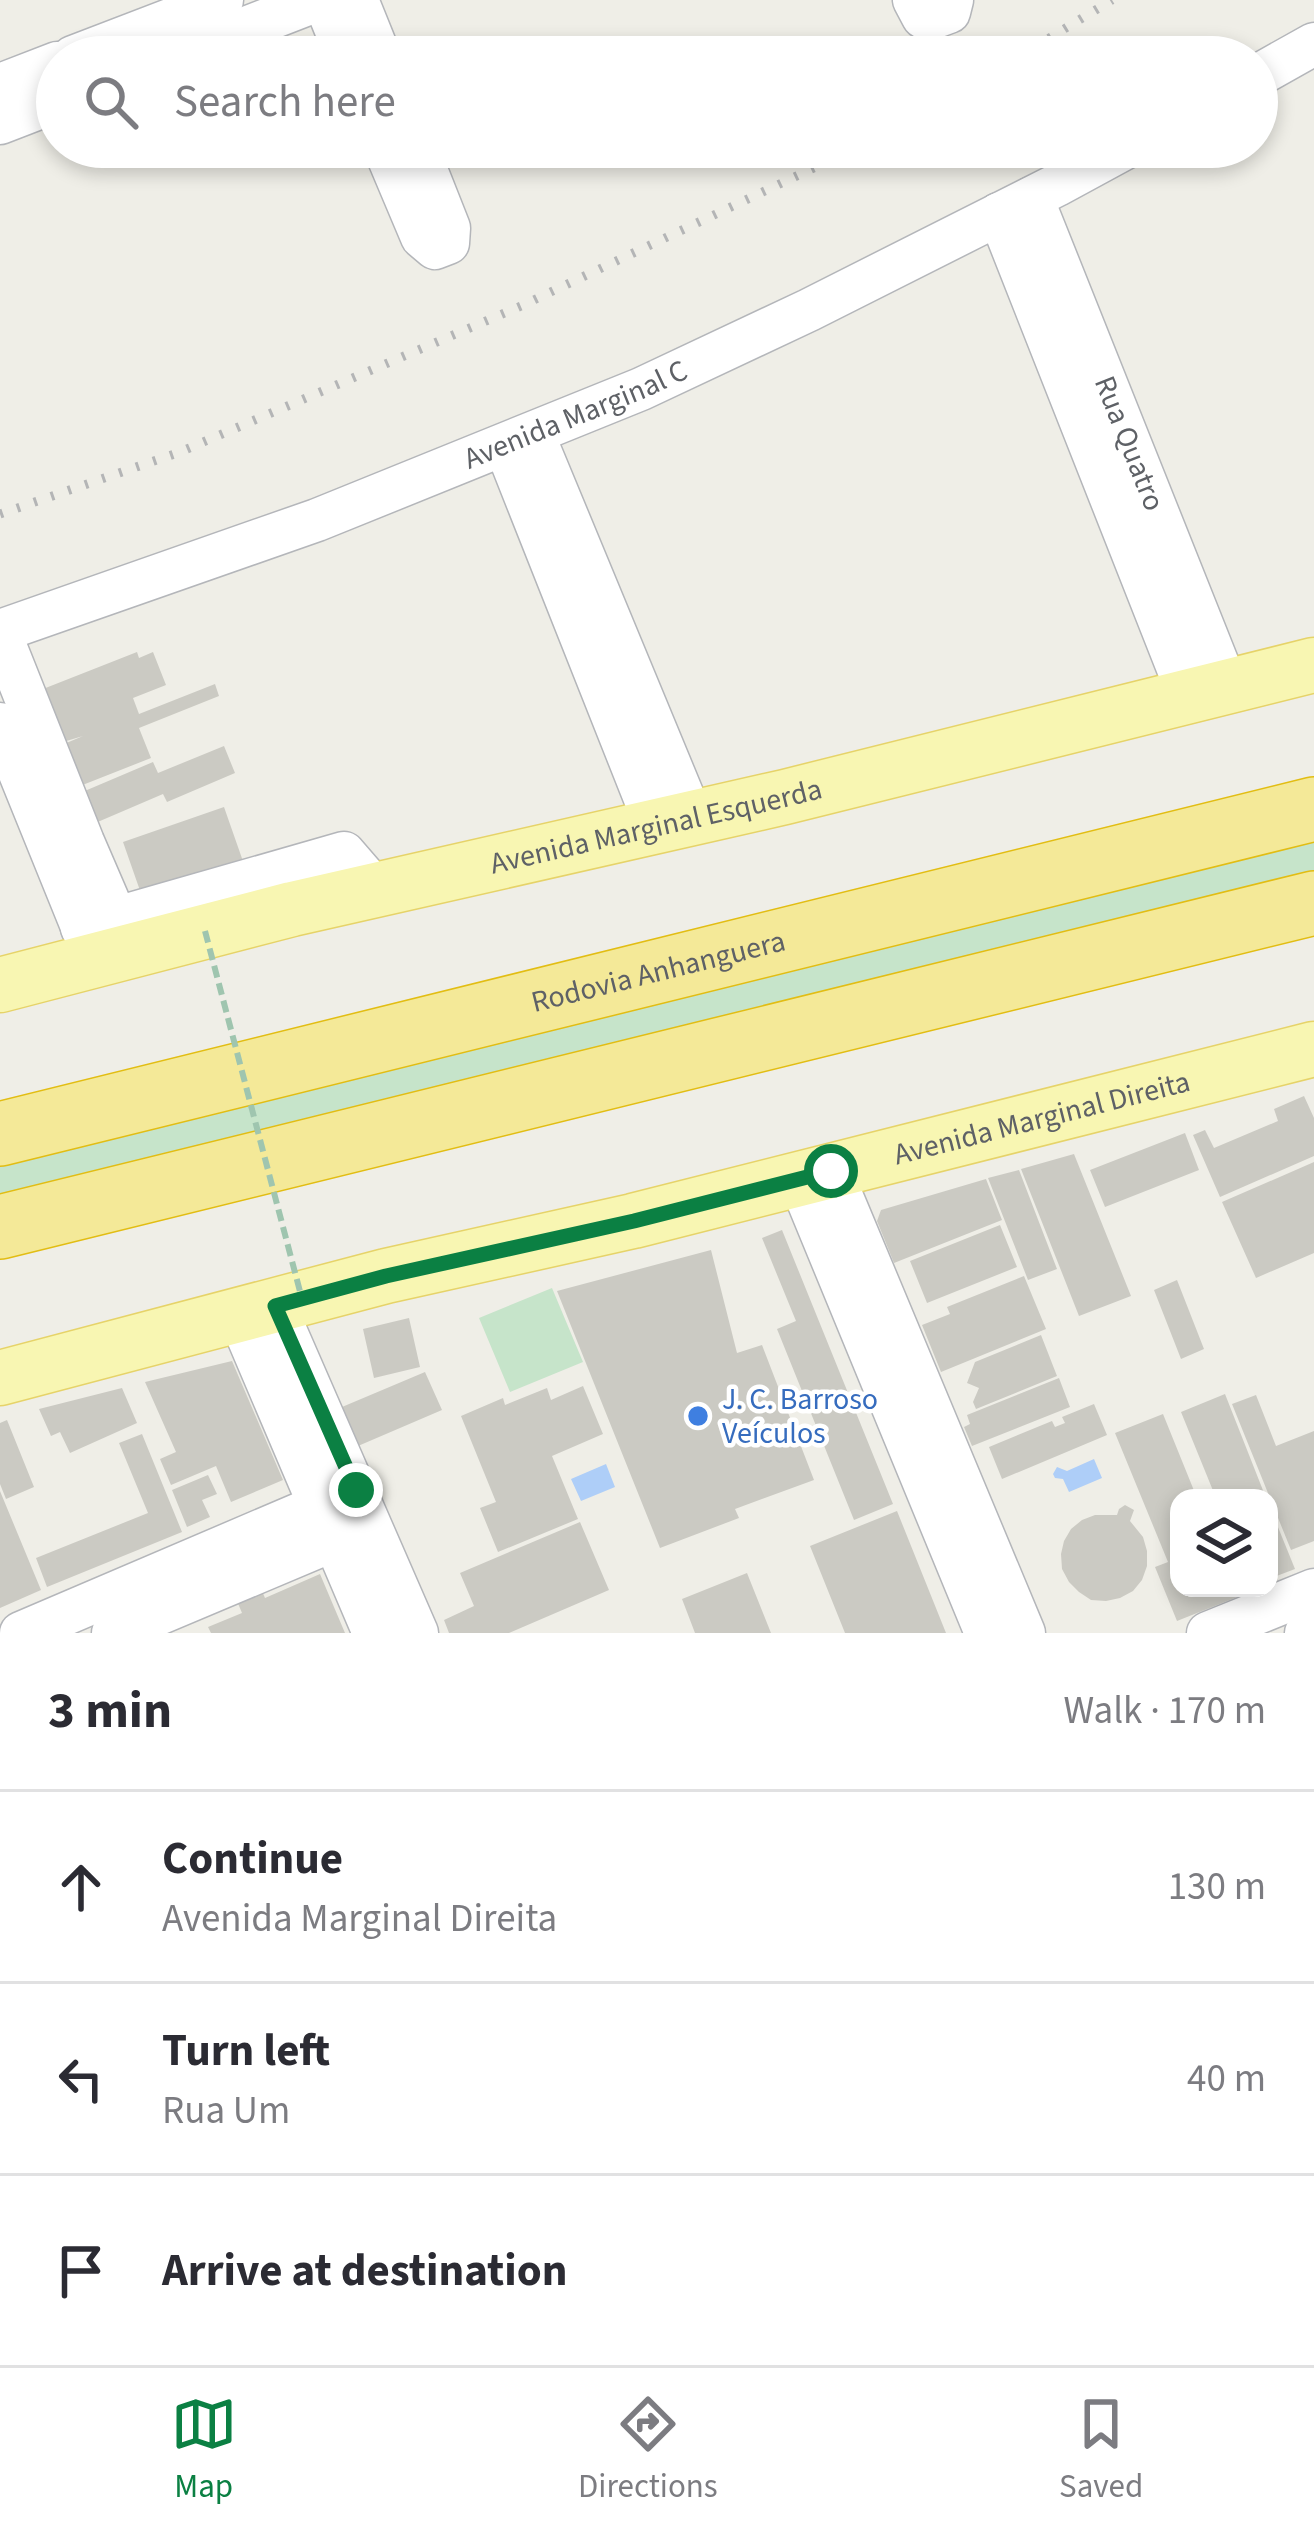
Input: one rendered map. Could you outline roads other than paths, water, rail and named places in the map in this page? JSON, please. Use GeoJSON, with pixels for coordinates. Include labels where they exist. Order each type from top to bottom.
{"type":"FeatureCollection","features":[{"type":"Feature","properties":{"kind":"highway","name":"Rodovia Anhanguera"},"geometry":{"type":"LineString","coordinates":[[0,1134],[1314,809]]}},
{"type":"Feature","properties":{"kind":"highway"},"geometry":{"type":"LineString","coordinates":[[0,1227],[1314,903]]}},
{"type":"Feature","properties":{"kind":"main road","name":"Avenida Marginal Esquerda"},"geometry":{"type":"LineString","coordinates":[[0,985],[106,939],[205,932],[1314,665]]}},
{"type":"Feature","properties":{"kind":"main road","name":"Avenida Marginal Direita"},"geometry":{"type":"LineString","coordinates":[[0,1378],[386,1276],[634,1221],[1314,1048]]}},
{"type":"Feature","properties":{"kind":"street"},"geometry":{"type":"LineString","coordinates":[[128,36],[222,0]]}},
{"type":"Feature","properties":{"kind":"street"},"geometry":{"type":"LineString","coordinates":[[226,36],[321,0],[337,36]]}},
{"type":"Feature","properties":{"kind":"street"},"geometry":{"type":"LineString","coordinates":[[357,0],[372,36]]}},
{"type":"Feature","properties":{"kind":"street"},"geometry":{"type":"LineString","coordinates":[[914,0],[927,19],[950,11],[952,0]]}},
{"type":"Feature","properties":{"kind":"street"},"geometry":{"type":"LineString","coordinates":[[1278,64],[1314,44]]}},
{"type":"Feature","properties":{"kind":"street"},"geometry":{"type":"LineString","coordinates":[[0,85],[36,71]]}},
{"type":"Feature","properties":{"kind":"street"},"geometry":{"type":"LineString","coordinates":[[0,123],[36,109]]}},
{"type":"Feature","properties":{"kind":"street"},"geometry":{"type":"LineString","coordinates":[[394,168],[422,237],[435,248],[448,243],[449,228],[425,168]]}},
{"type":"Feature","properties":{"kind":"street","name":"Avenida Marginal C"},"geometry":{"type":"LineString","coordinates":[[0,632],[316,520],[640,389],[1087,168]]}},
{"type":"Feature","properties":{"kind":"street","name":"Rua Quatro"},"geometry":{"type":"LineString","coordinates":[[1016,206],[1208,691]]}},
{"type":"Feature","properties":{"kind":"street"},"geometry":{"type":"LineString","coordinates":[[519,440],[674,822]]}},
{"type":"Feature","properties":{"kind":"street"},"geometry":{"type":"LineString","coordinates":[[0,632],[83,842],[106,939]]}},
{"type":"Feature","properties":{"kind":"street"},"geometry":{"type":"LineString","coordinates":[[0,724],[106,939]]}},
{"type":"Feature","properties":{"kind":"street"},"geometry":{"type":"LineString","coordinates":[[106,939],[344,853],[376,890]]}},
{"type":"Feature","properties":{"kind":"street"},"geometry":{"type":"LineString","coordinates":[[815,1175],[986,1633]]}},
{"type":"Feature","properties":{"kind":"street"},"geometry":{"type":"LineString","coordinates":[[815,1175],[1024,1633]]}},
{"type":"Feature","properties":{"kind":"street"},"geometry":{"type":"LineString","coordinates":[[272,1307],[345,1515],[374,1633]]}},
{"type":"Feature","properties":{"kind":"street"},"geometry":{"type":"LineString","coordinates":[[21,1633],[345,1515]]}},
{"type":"Feature","properties":{"kind":"street"},"geometry":{"type":"LineString","coordinates":[[113,1633],[345,1515]]}},
{"type":"Feature","properties":{"kind":"street"},"geometry":{"type":"LineString","coordinates":[[345,1515],[417,1633]]}},
{"type":"Feature","properties":{"kind":"street"},"geometry":{"type":"LineString","coordinates":[[1208,1633],[1314,1590]]}},
{"type":"Feature","properties":{"kind":"street"},"geometry":{"type":"LineString","coordinates":[[1306,1633],[1314,1630]]}},
{"type":"Feature","properties":{"kind":"water"},"geometry":{"type":"Polygon","coordinates":[[[1094,1459],[1102,1478],[1069,1492],[1063,1479],[1053,1474],[1057,1467],[1067,1471],[1094,1459]]]}},
{"type":"Feature","properties":{"kind":"water"},"geometry":{"type":"Polygon","coordinates":[[[606,1464],[615,1487],[581,1501],[571,1479],[606,1464]]]}},
{"type":"Feature","properties":{"kind":"railway"},"geometry":{"type":"LineString","coordinates":[[1053,36],[1112,0]]}},
{"type":"Feature","properties":{"kind":"railway"},"geometry":{"type":"LineString","coordinates":[[0,514],[180,452],[521,306],[813,168]]}},
{"type":"Feature","properties":{"kind":"place","name":"J. C. Barroso Veículos"},"geometry":{"type":"Point","coordinates":[698,1416]}}]}
